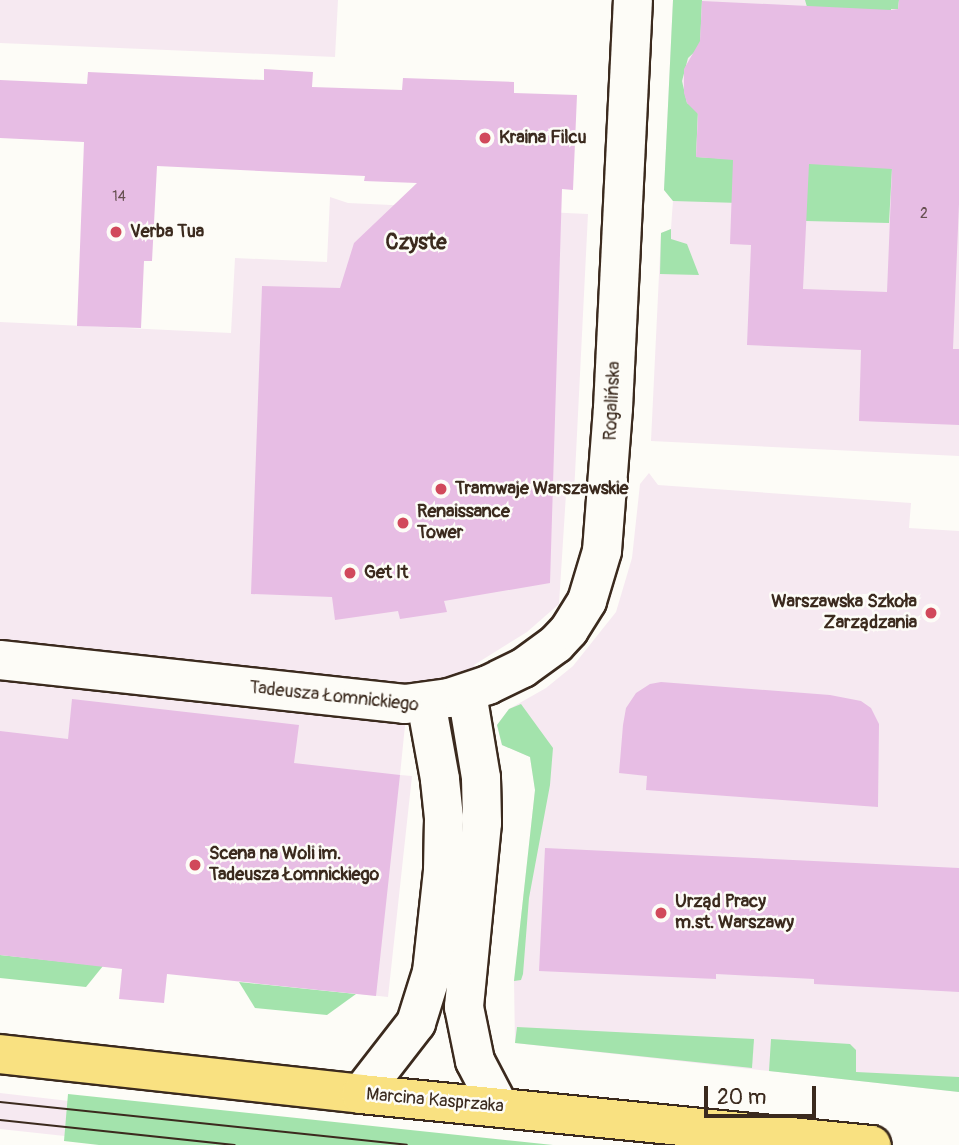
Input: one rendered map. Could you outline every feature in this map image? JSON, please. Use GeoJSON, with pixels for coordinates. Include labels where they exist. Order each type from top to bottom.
{"type":"FeatureCollection","features":[{"type":"Feature","properties":{"kind":"main road","name":"Marcina Kasprzaka"},"geometry":{"type":"LineString","coordinates":[[0,1054],[361,1094],[871,1145]]}},
{"type":"Feature","properties":{"kind":"street","name":"Rogalińska"},"geometry":{"type":"LineString","coordinates":[[425,702],[467,693],[507,677],[556,644],[587,601],[600,562],[613,408],[633,0]]}},
{"type":"Feature","properties":{"kind":"street","name":"Tadeusza Łomnickiego"},"geometry":{"type":"LineString","coordinates":[[0,660],[382,704],[425,702],[440,779],[444,818],[443,871],[451,957],[475,1061],[499,1107]]}},
{"type":"Feature","properties":{"kind":"street","name":"Tadeusza Łomnickiego"},"geometry":{"type":"LineString","coordinates":[[361,1094],[416,1023],[428,991],[451,957],[482,802],[467,693]]}},
{"type":"Feature","properties":{"kind":"shaded area"},"geometry":{"type":"Polygon","coordinates":[[[0,0],[338,0],[335,57],[0,43],[0,0]]]}},
{"type":"Feature","properties":{"kind":"shaded area"},"geometry":{"type":"Polygon","coordinates":[[[673,0],[959,0],[959,456],[651,441],[661,233],[671,229],[673,201],[664,190],[673,0]]]}},
{"type":"Feature","properties":{"kind":"shaded area"},"geometry":{"type":"Polygon","coordinates":[[[330,197],[348,203],[588,214],[574,494],[566,494],[559,604],[527,632],[474,665],[477,670],[409,686],[400,775],[412,776],[388,997],[0,955],[0,322],[231,333],[235,258],[327,262],[330,197]]]}},
{"type":"Feature","properties":{"kind":"shaded area"},"geometry":{"type":"Polygon","coordinates":[[[649,473],[658,485],[911,503],[909,528],[959,531],[959,1092],[515,1043],[514,981],[535,790],[530,757],[502,745],[497,725],[509,709],[546,688],[573,666],[616,612],[632,558],[640,484],[649,473]]]}},
{"type":"Feature","properties":{"kind":"shaded area"},"geometry":{"type":"Polygon","coordinates":[[[0,1093],[69,1101],[148,1145],[0,1129],[0,1093]]]}},
{"type":"Feature","properties":{"kind":"green space"},"geometry":{"type":"Polygon","coordinates":[[[673,0],[702,0],[700,47],[688,58],[682,81],[687,103],[698,110],[696,157],[892,168],[889,223],[806,221],[806,205],[673,201],[664,190],[673,0]]]}},
{"type":"Feature","properties":{"kind":"green space"},"geometry":{"type":"Polygon","coordinates":[[[805,0],[899,0],[898,9],[891,9],[891,12],[807,7],[805,0]]]}},
{"type":"Feature","properties":{"kind":"green space"},"geometry":{"type":"Polygon","coordinates":[[[671,229],[671,239],[687,244],[699,275],[660,274],[661,233],[671,229]]]}},
{"type":"Feature","properties":{"kind":"green space"},"geometry":{"type":"Polygon","coordinates":[[[521,704],[553,748],[550,785],[529,898],[523,974],[521,980],[514,981],[535,790],[530,757],[502,745],[497,725],[509,709],[521,704]]]}},
{"type":"Feature","properties":{"kind":"green space"},"geometry":{"type":"Polygon","coordinates":[[[0,955],[103,966],[86,987],[0,978],[0,955]]]}},
{"type":"Feature","properties":{"kind":"green space"},"geometry":{"type":"Polygon","coordinates":[[[239,982],[356,994],[327,1015],[255,1008],[239,982]]]}},
{"type":"Feature","properties":{"kind":"green space"},"geometry":{"type":"Polygon","coordinates":[[[517,1027],[754,1039],[752,1068],[515,1043],[517,1027]]]}},
{"type":"Feature","properties":{"kind":"green space"},"geometry":{"type":"Polygon","coordinates":[[[771,1039],[850,1044],[856,1050],[856,1072],[959,1077],[959,1092],[769,1071],[771,1039]]]}},
{"type":"Feature","properties":{"kind":"green space"},"geometry":{"type":"Polygon","coordinates":[[[68,1094],[553,1145],[99,1145],[64,1141],[68,1094]]]}},
{"type":"Feature","properties":{"kind":"building"},"geometry":{"type":"Polygon","coordinates":[[[899,0],[959,0],[959,204],[953,349],[959,349],[959,425],[859,421],[861,350],[747,345],[751,245],[730,244],[733,160],[696,157],[698,114],[687,103],[684,93],[684,69],[700,41],[702,1],[898,9],[899,0]],[[809,164],[803,289],[887,292],[892,169],[809,164]]]}},
{"type":"Feature","properties":{"kind":"building"},"geometry":{"type":"Polygon","coordinates":[[[264,69],[313,72],[312,87],[402,90],[403,78],[514,82],[514,93],[577,95],[573,190],[562,189],[550,583],[444,601],[447,612],[400,619],[398,611],[335,620],[332,597],[251,594],[262,286],[340,288],[354,243],[417,183],[364,181],[365,176],[157,166],[152,261],[144,261],[141,328],[77,326],[84,142],[0,138],[0,80],[87,84],[88,72],[264,80],[264,69]]]}},
{"type":"Feature","properties":{"kind":"building"},"geometry":{"type":"Polygon","coordinates":[[[661,682],[830,695],[861,701],[871,708],[879,724],[878,807],[646,790],[647,776],[619,773],[623,725],[626,708],[636,693],[650,684],[661,682]]]}},
{"type":"Feature","properties":{"kind":"building","name":"Scena na Woli im. Tadeusza Łomnickiego"},"geometry":{"type":"Polygon","coordinates":[[[72,699],[299,725],[294,763],[400,775],[376,996],[167,974],[164,1003],[119,999],[122,969],[0,955],[0,731],[68,739],[72,699]]]}},
{"type":"Feature","properties":{"kind":"building"},"geometry":{"type":"Polygon","coordinates":[[[545,848],[959,868],[959,992],[814,984],[814,979],[716,974],[716,979],[539,971],[545,848]]]}},
{"type":"Feature","properties":{"kind":"tram line"},"geometry":{"type":"LineString","coordinates":[[0,1102],[407,1145]]}},
{"type":"Feature","properties":{"kind":"tram line"},"geometry":{"type":"LineString","coordinates":[[0,1120],[235,1145]]}},
{"type":"Feature","properties":{"kind":"place","name":"Kraina Filcu"},"geometry":{"type":"Point","coordinates":[485,138]}},
{"type":"Feature","properties":{"kind":"place","name":"Verba Tua"},"geometry":{"type":"Point","coordinates":[116,232]}},
{"type":"Feature","properties":{"kind":"place","name":"Tramwaje Warszawskie"},"geometry":{"type":"Point","coordinates":[441,489]}},
{"type":"Feature","properties":{"kind":"place","name":"Renaissance Tower"},"geometry":{"type":"Point","coordinates":[403,523]}},
{"type":"Feature","properties":{"kind":"place","name":"Get It"},"geometry":{"type":"Point","coordinates":[350,573]}},
{"type":"Feature","properties":{"kind":"place","name":"Warszawska Szkoła Zarządzania"},"geometry":{"type":"Point","coordinates":[931,613]}},
{"type":"Feature","properties":{"kind":"place","name":"Scena na Woli im. Tadeusza Łomnickiego"},"geometry":{"type":"Point","coordinates":[195,865]}},
{"type":"Feature","properties":{"kind":"place","name":"Urząd Pracy m.st. Warszawy"},"geometry":{"type":"Point","coordinates":[661,913]}},
{"type":"Feature","properties":{"kind":"district","name":"Czyste"},"geometry":{"type":"Point","coordinates":[416,243]}}]}
